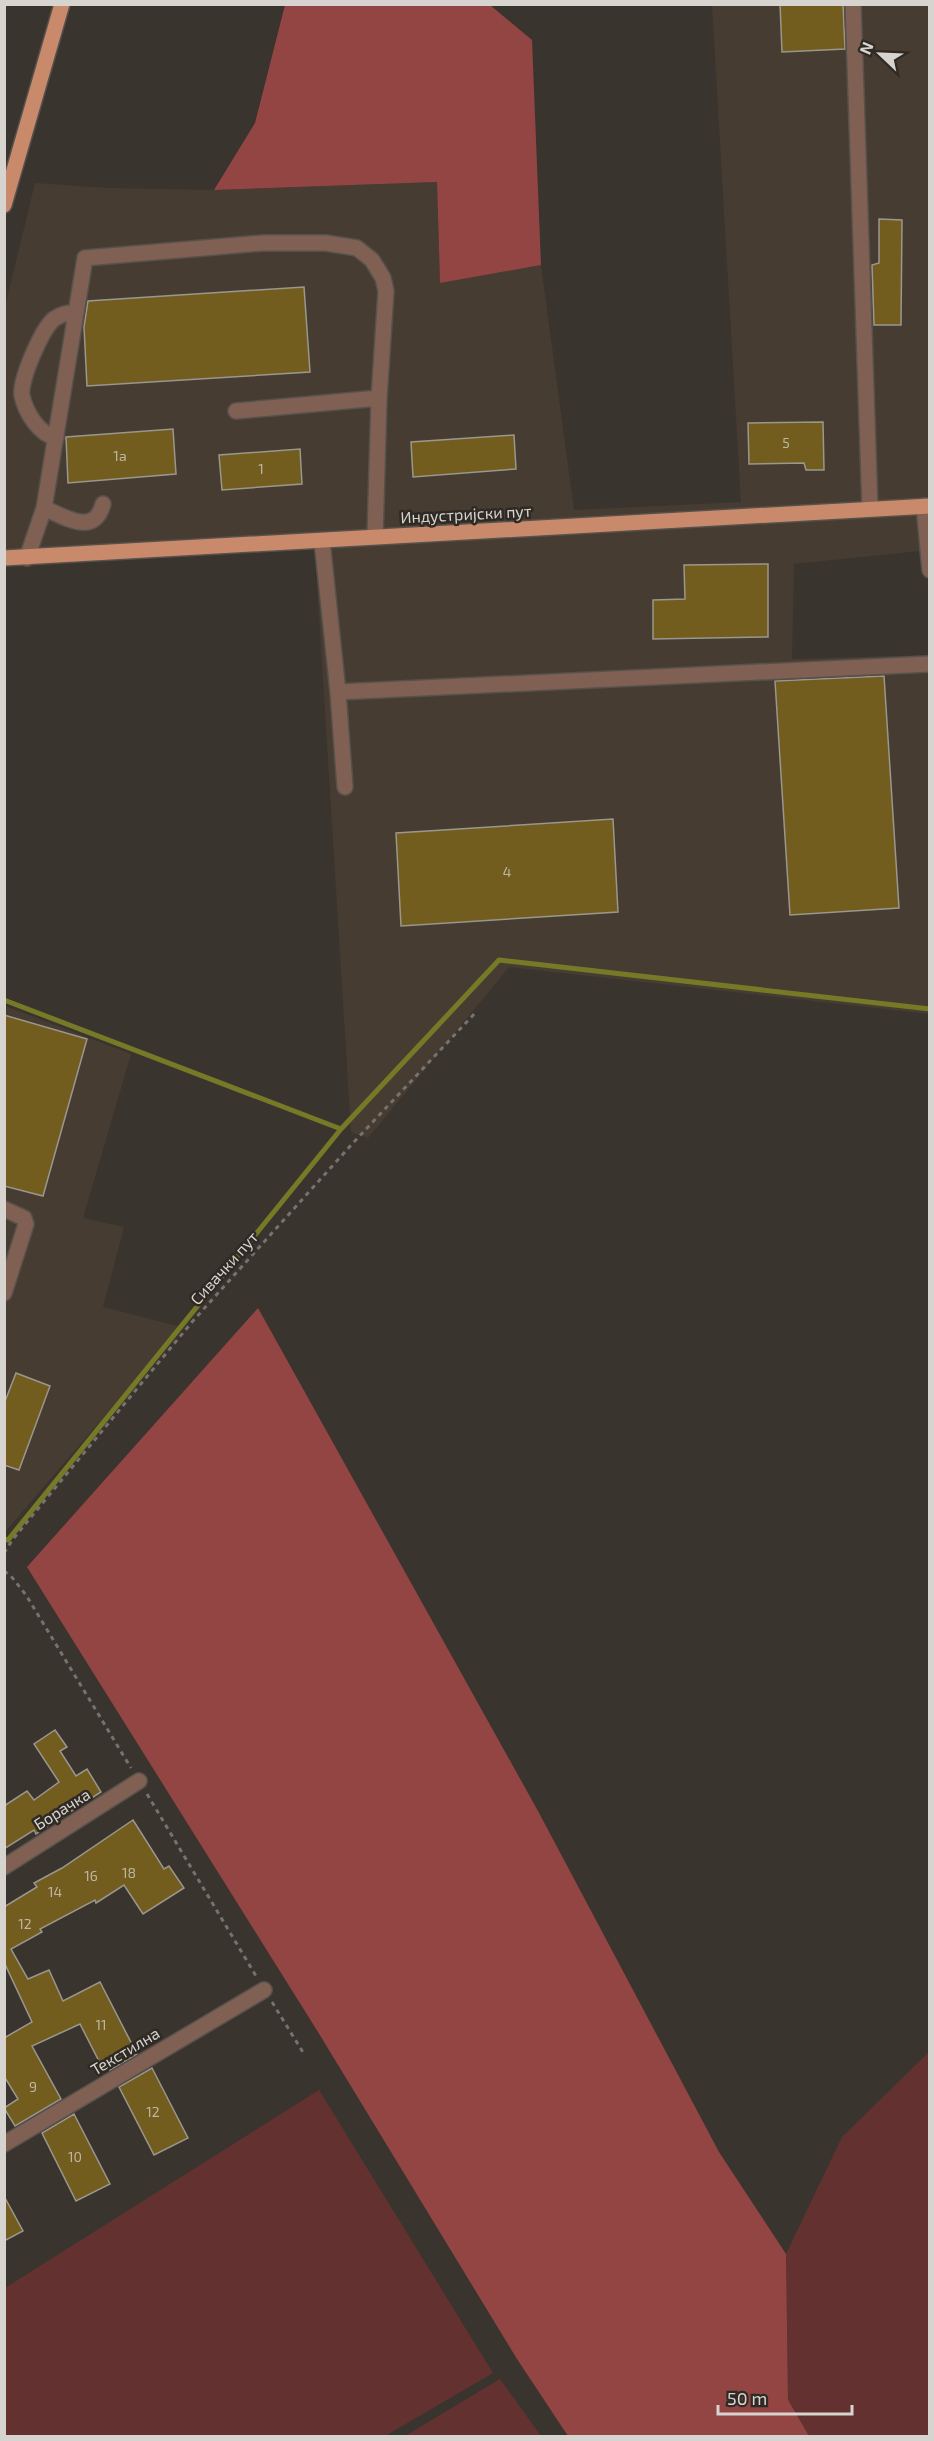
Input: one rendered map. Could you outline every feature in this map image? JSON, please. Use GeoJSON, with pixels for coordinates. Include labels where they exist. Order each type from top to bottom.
{"type":"FeatureCollection","features":[{"type":"Feature","properties":{"kind":"main road"},"geometry":{"type":"LineString","coordinates":[[4,205],[62,4]]}},
{"type":"Feature","properties":{"kind":"main road","name":"Индустријски пут"},"geometry":{"type":"LineString","coordinates":[[4,558],[927,506]]}},
{"type":"Feature","properties":{"kind":"main road"},"geometry":{"type":"LineString","coordinates":[[4,549],[27,558]]}},
{"type":"Feature","properties":{"kind":"street"},"geometry":{"type":"LineString","coordinates":[[853,4],[870,509]]}},
{"type":"Feature","properties":{"kind":"street"},"geometry":{"type":"LineString","coordinates":[[27,558],[44,508],[85,258],[263,243],[326,243],[357,248],[372,260],[378,269],[386,291],[379,398],[375,537]]}},
{"type":"Feature","properties":{"kind":"street"},"geometry":{"type":"LineString","coordinates":[[56,438],[48,436],[37,426],[21,395],[28,367],[45,330],[54,319],[68,312],[76,313]]}},
{"type":"Feature","properties":{"kind":"street"},"geometry":{"type":"LineString","coordinates":[[236,411],[379,398]]}},
{"type":"Feature","properties":{"kind":"street"},"geometry":{"type":"LineString","coordinates":[[44,508],[78,523],[90,522],[100,514],[103,504]]}},
{"type":"Feature","properties":{"kind":"street"},"geometry":{"type":"LineString","coordinates":[[927,506],[930,570]]}},
{"type":"Feature","properties":{"kind":"street"},"geometry":{"type":"LineString","coordinates":[[322,541],[338,692],[345,787]]}},
{"type":"Feature","properties":{"kind":"street"},"geometry":{"type":"LineString","coordinates":[[338,692],[930,664]]}},
{"type":"Feature","properties":{"kind":"street"},"geometry":{"type":"LineString","coordinates":[[4,1209],[24,1218],[26,1224],[4,1293]]}},
{"type":"Feature","properties":{"kind":"street","name":"Борачка"},"geometry":{"type":"LineString","coordinates":[[4,1867],[140,1781]]}},
{"type":"Feature","properties":{"kind":"street","name":"Текстилна"},"geometry":{"type":"LineString","coordinates":[[4,2144],[264,1990]]}},
{"type":"Feature","properties":{"kind":"path","name":"Сивачки пут"},"geometry":{"type":"LineString","coordinates":[[4,1553],[192,1322],[353,1143],[477,1011]]}},
{"type":"Feature","properties":{"kind":"path"},"geometry":{"type":"LineString","coordinates":[[4,1572],[11,1576],[27,1595],[304,2055]]}},
{"type":"Feature","properties":{"kind":"shaded area"},"geometry":{"type":"Polygon","coordinates":[[[285,5],[490,5],[532,40],[541,265],[440,283],[437,182],[214,190],[255,123],[285,5]]]}},
{"type":"Feature","properties":{"kind":"shaded area"},"geometry":{"type":"Polygon","coordinates":[[[712,5],[929,5],[929,550],[794,564],[792,659],[929,655],[929,1014],[509,967],[368,1138],[351,1132],[317,581],[318,536],[68,554],[5,549],[5,307],[35,183],[108,188],[214,190],[437,182],[440,283],[541,265],[574,510],[741,502],[712,5]]]}},
{"type":"Feature","properties":{"kind":"shaded area"},"geometry":{"type":"Polygon","coordinates":[[[5,1006],[131,1054],[83,1218],[124,1227],[103,1307],[181,1327],[5,1532],[5,1006]]]}},
{"type":"Feature","properties":{"kind":"shaded area"},"geometry":{"type":"Polygon","coordinates":[[[258,1308],[538,1811],[719,2152],[786,2254],[788,2400],[809,2436],[568,2436],[517,2359],[318,2032],[27,1567],[258,1308]]]}},
{"type":"Feature","properties":{"kind":"shaded area"},"geometry":{"type":"Polygon","coordinates":[[[929,2052],[929,2436],[809,2436],[788,2401],[786,2254],[842,2137],[929,2052]]]}},
{"type":"Feature","properties":{"kind":"shaded area"},"geometry":{"type":"Polygon","coordinates":[[[319,2090],[493,2373],[385,2436],[5,2436],[5,2288],[319,2090]]]}},
{"type":"Feature","properties":{"kind":"shaded area"},"geometry":{"type":"Polygon","coordinates":[[[500,2379],[541,2436],[405,2436],[500,2379]]]}},
{"type":"Feature","properties":{"kind":"building"},"geometry":{"type":"Polygon","coordinates":[[[780,4],[843,4],[845,49],[782,52],[780,4]]]}},
{"type":"Feature","properties":{"kind":"building"},"geometry":{"type":"Polygon","coordinates":[[[879,219],[902,220],[901,325],[874,325],[872,265],[879,263],[879,219]]]}},
{"type":"Feature","properties":{"kind":"building"},"geometry":{"type":"Polygon","coordinates":[[[304,287],[310,372],[87,386],[84,327],[88,301],[304,287]]]}},
{"type":"Feature","properties":{"kind":"building"},"geometry":{"type":"Polygon","coordinates":[[[823,422],[824,470],[806,470],[804,463],[749,464],[748,423],[823,422]]]}},
{"type":"Feature","properties":{"kind":"building"},"geometry":{"type":"Polygon","coordinates":[[[173,429],[176,474],[68,483],[66,437],[173,429]]]}},
{"type":"Feature","properties":{"kind":"building"},"geometry":{"type":"Polygon","coordinates":[[[514,435],[516,469],[413,477],[411,442],[514,435]]]}},
{"type":"Feature","properties":{"kind":"building"},"geometry":{"type":"Polygon","coordinates":[[[300,449],[302,484],[222,490],[219,455],[300,449]]]}},
{"type":"Feature","properties":{"kind":"building"},"geometry":{"type":"Polygon","coordinates":[[[768,564],[768,637],[653,639],[653,600],[685,599],[684,565],[768,564]]]}},
{"type":"Feature","properties":{"kind":"building"},"geometry":{"type":"Polygon","coordinates":[[[884,676],[899,908],[790,915],[775,681],[884,676]]]}},
{"type":"Feature","properties":{"kind":"building"},"geometry":{"type":"Polygon","coordinates":[[[613,819],[618,912],[401,926],[396,833],[613,819]]]}},
{"type":"Feature","properties":{"kind":"building"},"geometry":{"type":"Polygon","coordinates":[[[4,1015],[87,1039],[43,1196],[4,1186],[4,1015]]]}},
{"type":"Feature","properties":{"kind":"building"},"geometry":{"type":"Polygon","coordinates":[[[16,1373],[50,1386],[19,1470],[4,1465],[4,1404],[16,1373]]]}},
{"type":"Feature","properties":{"kind":"building"},"geometry":{"type":"Polygon","coordinates":[[[55,1730],[67,1747],[60,1751],[76,1776],[87,1769],[101,1792],[36,1834],[34,1830],[4,1849],[4,1806],[27,1791],[34,1800],[59,1782],[34,1744],[55,1730]]]}},
{"type":"Feature","properties":{"kind":"building"},"geometry":{"type":"Polygon","coordinates":[[[133,1820],[164,1869],[169,1866],[184,1888],[143,1914],[124,1885],[96,1903],[95,1900],[40,1929],[42,1932],[11,1949],[28,1979],[49,1970],[63,2001],[100,1982],[137,2054],[110,2070],[109,2066],[103,2069],[80,2024],[32,2046],[61,2099],[15,2126],[4,2108],[18,2099],[4,2076],[4,2038],[32,2022],[4,1962],[4,1907],[37,1887],[34,1883],[62,1868],[133,1820]]]}},
{"type":"Feature","properties":{"kind":"building"},"geometry":{"type":"Polygon","coordinates":[[[152,2068],[188,2138],[154,2155],[119,2087],[152,2068]]]}},
{"type":"Feature","properties":{"kind":"building"},"geometry":{"type":"Polygon","coordinates":[[[74,2114],[110,2184],[76,2201],[42,2133],[74,2114]]]}},
{"type":"Feature","properties":{"kind":"building"},"geometry":{"type":"Polygon","coordinates":[[[4,2196],[23,2231],[4,2241],[4,2196]]]}},
{"type":"Feature","properties":{"kind":"waterway"},"geometry":{"type":"LineString","coordinates":[[4,1539],[8,1540],[341,1129],[499,960],[930,1009]]}},
{"type":"Feature","properties":{"kind":"waterway"},"geometry":{"type":"LineString","coordinates":[[4,1000],[341,1129]]}}]}
